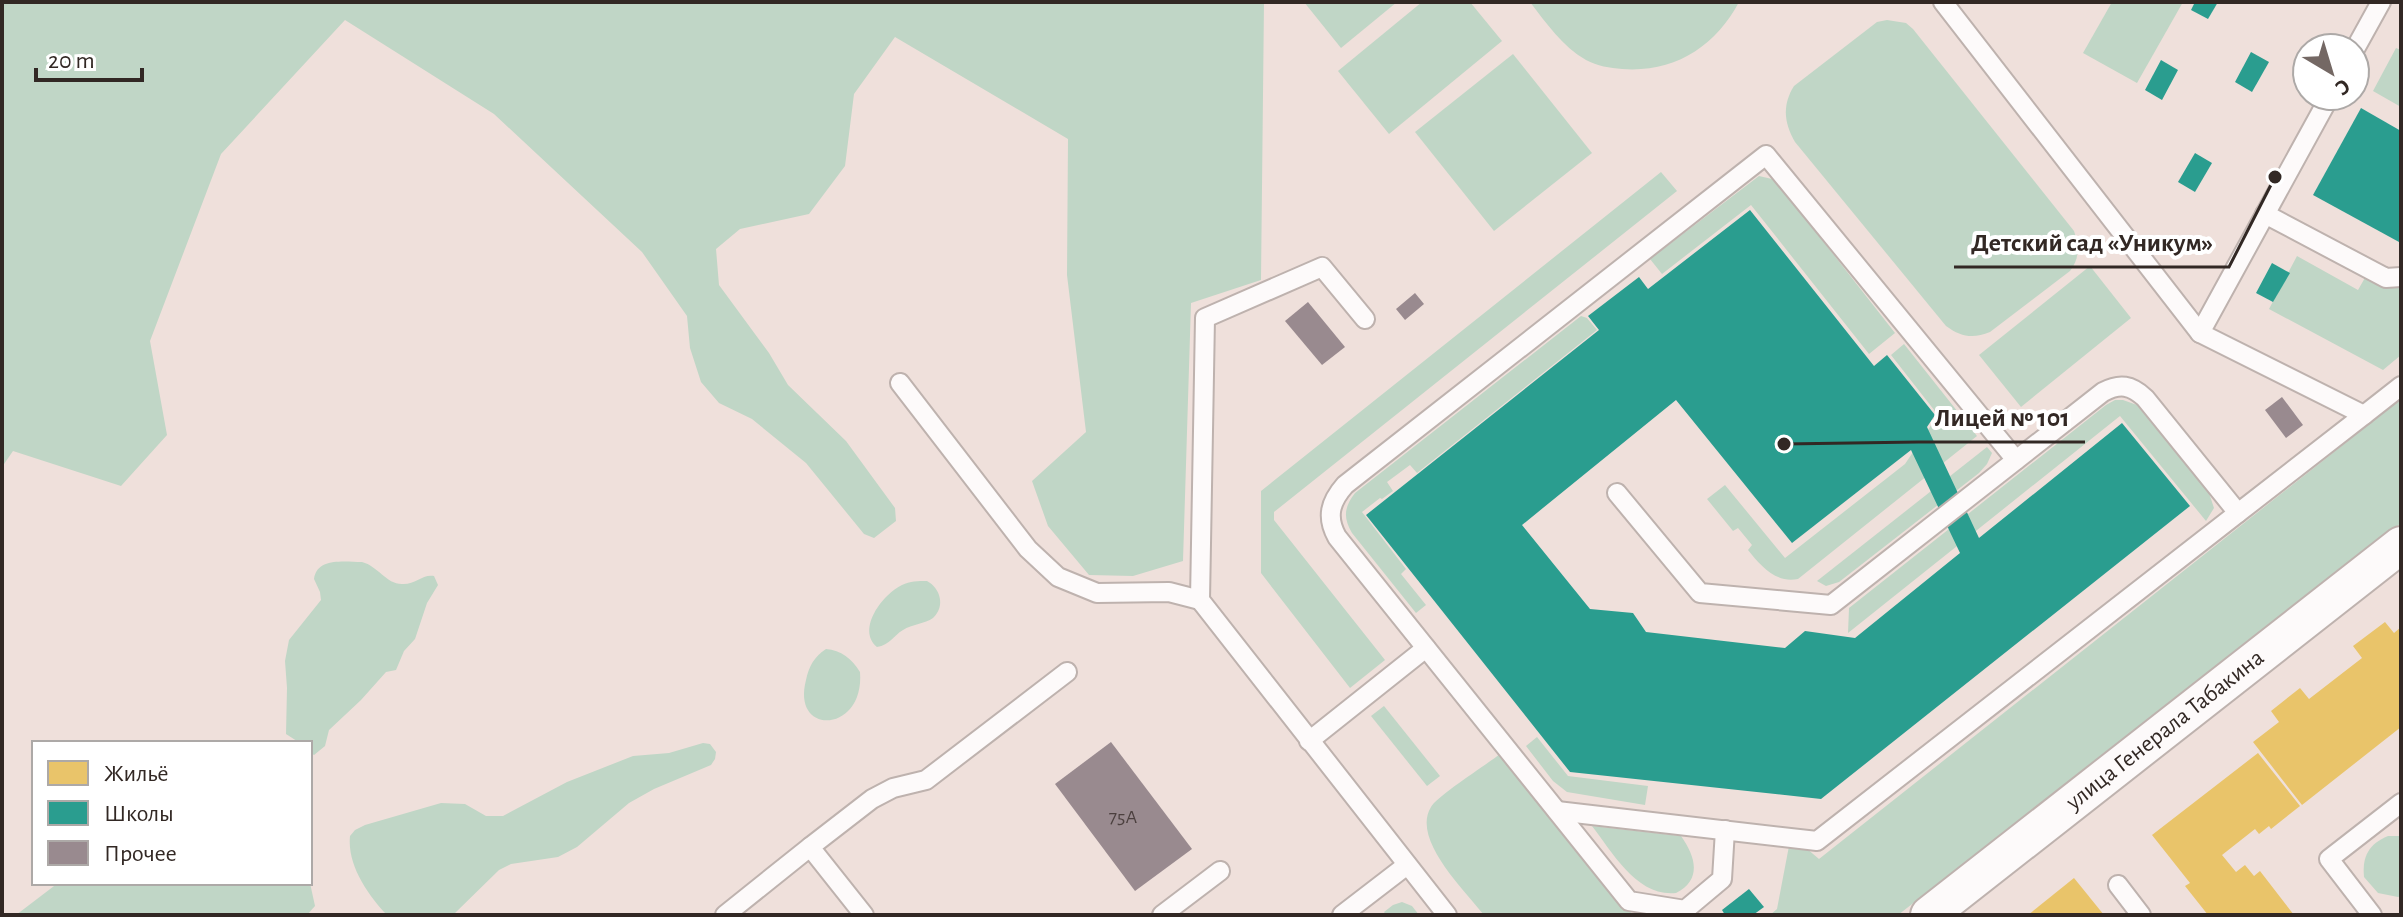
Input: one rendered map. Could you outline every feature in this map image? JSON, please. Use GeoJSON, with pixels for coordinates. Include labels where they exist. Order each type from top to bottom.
{"type":"FeatureCollection","features":[{"type":"Feature","properties":{"kind":"street","name":"улица Генерала Табакина"},"geometry":{"type":"LineString","coordinates":[[1929,915],[2401,545]]}},
{"type":"Feature","properties":{"kind":"lane"},"geometry":{"type":"LineString","coordinates":[[1943,2],[2200,333],[2364,415]]}},
{"type":"Feature","properties":{"kind":"lane"},"geometry":{"type":"LineString","coordinates":[[2364,32],[2381,2]]}},
{"type":"Feature","properties":{"kind":"lane"},"geometry":{"type":"LineString","coordinates":[[2200,333],[2321,112]]}},
{"type":"Feature","properties":{"kind":"lane"},"geometry":{"type":"LineString","coordinates":[[1725,830],[1722,879],[1685,910],[1629,901],[1337,537],[1330,513],[1333,498],[1357,475],[1766,155],[2016,460]]}},
{"type":"Feature","properties":{"kind":"lane"},"geometry":{"type":"LineString","coordinates":[[2265,214],[2386,278],[2401,277]]}},
{"type":"Feature","properties":{"kind":"lane"},"geometry":{"type":"LineString","coordinates":[[1200,600],[1205,318],[1322,267],[1365,319]]}},
{"type":"Feature","properties":{"kind":"lane"},"geometry":{"type":"LineString","coordinates":[[900,383],[1028,549],[1058,577],[1097,593],[1169,592],[1200,600],[1447,915]]}},
{"type":"Feature","properties":{"kind":"lane"},"geometry":{"type":"LineString","coordinates":[[1617,493],[1700,593],[1831,605],[2103,392],[2125,385],[2145,398],[2238,513]]}},
{"type":"Feature","properties":{"kind":"lane"},"geometry":{"type":"LineString","coordinates":[[1557,811],[1817,841],[2401,386]]}},
{"type":"Feature","properties":{"kind":"lane"},"geometry":{"type":"LineString","coordinates":[[1309,741],[1426,648]]}},
{"type":"Feature","properties":{"kind":"lane"},"geometry":{"type":"LineString","coordinates":[[725,915],[872,799],[893,788],[926,780],[1067,672]]}},
{"type":"Feature","properties":{"kind":"lane"},"geometry":{"type":"LineString","coordinates":[[2372,915],[2329,859],[2401,803]]}},
{"type":"Feature","properties":{"kind":"lane"},"geometry":{"type":"LineString","coordinates":[[810,847],[864,915]]}},
{"type":"Feature","properties":{"kind":"lane"},"geometry":{"type":"LineString","coordinates":[[1342,915],[1407,865]]}},
{"type":"Feature","properties":{"kind":"lane"},"geometry":{"type":"LineString","coordinates":[[1162,915],[1220,871]]}},
{"type":"Feature","properties":{"kind":"lane"},"geometry":{"type":"LineString","coordinates":[[2118,885],[2141,915]]}},
{"type":"Feature","properties":{"kind":"green space"},"geometry":{"type":"Polygon","coordinates":[[[2,2],[1264,2],[1261,280],[1191,303],[1183,561],[1133,576],[1089,575],[1048,526],[1032,481],[1086,432],[1067,275],[1068,139],[895,37],[854,94],[845,166],[809,214],[740,229],[716,249],[719,285],[769,353],[788,385],[846,441],[895,508],[896,521],[874,538],[864,534],[806,463],[752,419],[719,403],[701,382],[690,348],[687,316],[642,252],[494,114],[345,20],[221,154],[150,341],[167,435],[121,486],[13,451],[2,467],[2,2]]]}},
{"type":"Feature","properties":{"kind":"green space"},"geometry":{"type":"Polygon","coordinates":[[[1304,2],[1397,2],[1341,48],[1304,2]]]}},
{"type":"Feature","properties":{"kind":"green space"},"geometry":{"type":"Polygon","coordinates":[[[1422,2],[1470,2],[1502,41],[1389,134],[1338,71],[1422,2]]]}},
{"type":"Feature","properties":{"kind":"green space"},"geometry":{"type":"Polygon","coordinates":[[[1530,2],[1739,2],[1718,32],[1691,54],[1659,67],[1622,69],[1595,64],[1577,54],[1562,41],[1530,2]]]}},
{"type":"Feature","properties":{"kind":"green space"},"geometry":{"type":"Polygon","coordinates":[[[2112,2],[2183,2],[2137,83],[2083,53],[2112,2]]]}},
{"type":"Feature","properties":{"kind":"green space"},"geometry":{"type":"Polygon","coordinates":[[[1877,22],[1906,23],[1913,29],[2074,231],[2078,252],[2070,271],[1984,334],[1967,336],[1946,326],[1795,142],[1789,128],[1786,107],[1794,86],[1877,22]]]}},
{"type":"Feature","properties":{"kind":"green space"},"geometry":{"type":"Polygon","coordinates":[[[2396,48],[2401,50],[2401,107],[2373,91],[2396,48]]]}},
{"type":"Feature","properties":{"kind":"green space"},"geometry":{"type":"Polygon","coordinates":[[[1513,54],[1592,153],[1494,231],[1415,132],[1513,54]]]}},
{"type":"Feature","properties":{"kind":"green space"},"geometry":{"type":"Polygon","coordinates":[[[1661,172],[1677,191],[1274,512],[1274,520],[1385,660],[1350,688],[1261,573],[1261,491],[1661,172]]]}},
{"type":"Feature","properties":{"kind":"green space"},"geometry":{"type":"Polygon","coordinates":[[[1759,176],[1772,179],[1779,185],[1895,333],[1869,354],[1751,205],[1662,274],[1650,259],[1759,176]]]}},
{"type":"Feature","properties":{"kind":"green space"},"geometry":{"type":"Polygon","coordinates":[[[2297,256],[2358,290],[2366,276],[2387,287],[2401,287],[2401,355],[2383,370],[2269,309],[2297,256]]]}},
{"type":"Feature","properties":{"kind":"green space"},"geometry":{"type":"Polygon","coordinates":[[[2090,266],[2131,318],[2021,407],[1979,355],[2090,266]]]}},
{"type":"Feature","properties":{"kind":"green space"},"geometry":{"type":"Polygon","coordinates":[[[1581,316],[1587,318],[1597,330],[1417,473],[1410,465],[1387,482],[1393,491],[1362,512],[1406,569],[1401,574],[1426,605],[1416,613],[1352,533],[1346,513],[1351,498],[1581,316]]]}},
{"type":"Feature","properties":{"kind":"green space"},"geometry":{"type":"Polygon","coordinates":[[[1904,344],[1977,436],[1798,579],[1776,576],[1748,550],[1752,545],[1738,528],[1733,531],[1707,499],[1725,485],[1785,558],[1905,464],[1938,415],[1891,355],[1904,344]]]}},
{"type":"Feature","properties":{"kind":"green space"},"geometry":{"type":"Polygon","coordinates":[[[2401,399],[2401,523],[1898,915],[1770,915],[1777,909],[1789,846],[1806,848],[1819,859],[2401,399]]]}},
{"type":"Feature","properties":{"kind":"green space"},"geometry":{"type":"Polygon","coordinates":[[[2115,400],[2137,405],[2209,493],[2214,508],[2206,521],[2120,416],[1848,633],[1849,608],[2115,400]]]}},
{"type":"Feature","properties":{"kind":"green space"},"geometry":{"type":"Polygon","coordinates":[[[1987,447],[1992,453],[1979,473],[1839,582],[1826,586],[1817,581],[1987,447]]]}},
{"type":"Feature","properties":{"kind":"green space"},"geometry":{"type":"Polygon","coordinates":[[[362,562],[396,583],[407,584],[434,576],[438,585],[427,603],[415,639],[404,651],[396,670],[386,672],[329,730],[325,746],[314,755],[312,741],[297,741],[286,734],[285,661],[289,640],[321,600],[314,579],[316,572],[326,564],[362,562]]]}},
{"type":"Feature","properties":{"kind":"green space"},"geometry":{"type":"Polygon","coordinates":[[[927,581],[940,598],[937,613],[930,620],[907,628],[877,647],[869,631],[880,604],[902,585],[927,581]]]}},
{"type":"Feature","properties":{"kind":"green space"},"geometry":{"type":"Polygon","coordinates":[[[826,649],[846,656],[860,672],[858,692],[852,707],[841,716],[829,720],[818,719],[809,711],[804,699],[810,666],[826,649]]]}},
{"type":"Feature","properties":{"kind":"green space"},"geometry":{"type":"Polygon","coordinates":[[[1384,706],[1440,776],[1427,786],[1371,716],[1384,706]]]}},
{"type":"Feature","properties":{"kind":"green space"},"geometry":{"type":"Polygon","coordinates":[[[1537,737],[1568,776],[1648,786],[1645,805],[1567,792],[1553,781],[1526,746],[1537,737]]]}},
{"type":"Feature","properties":{"kind":"green space"},"geometry":{"type":"Polygon","coordinates":[[[703,743],[710,744],[716,752],[711,765],[629,803],[577,847],[558,857],[511,864],[499,870],[453,915],[387,915],[366,889],[355,868],[350,836],[365,825],[441,803],[465,804],[486,816],[503,816],[567,782],[633,756],[669,753],[703,743]]]}},
{"type":"Feature","properties":{"kind":"green space"},"geometry":{"type":"Polygon","coordinates":[[[1500,754],[1633,915],[1484,915],[1465,892],[1434,849],[1427,820],[1435,802],[1500,754]]]}},
{"type":"Feature","properties":{"kind":"green space"},"geometry":{"type":"Polygon","coordinates":[[[1592,826],[1681,836],[1693,860],[1690,882],[1676,893],[1649,888],[1627,871],[1592,826]]]}},
{"type":"Feature","properties":{"kind":"green space"},"geometry":{"type":"Polygon","coordinates":[[[2388,836],[2401,836],[2401,896],[2398,897],[2378,893],[2364,877],[2368,852],[2388,836]]]}},
{"type":"Feature","properties":{"kind":"green space"},"geometry":{"type":"Polygon","coordinates":[[[55,885],[310,885],[315,906],[307,915],[16,915],[55,885]]]}},
{"type":"Feature","properties":{"kind":"green space"},"geometry":{"type":"Polygon","coordinates":[[[1402,902],[1412,906],[1419,915],[1386,915],[1384,912],[1402,902]]]}},
{"type":"Feature","properties":{"kind":"building: Жильё"},"geometry":{"type":"Polygon","coordinates":[[[2385,622],[2394,633],[2401,627],[2401,727],[2302,805],[2253,742],[2279,722],[2271,711],[2300,688],[2309,699],[2362,658],[2353,646],[2385,622]]]}},
{"type":"Feature","properties":{"kind":"building: Жильё"},"geometry":{"type":"Polygon","coordinates":[[[2258,753],[2300,806],[2271,829],[2269,826],[2259,834],[2255,829],[2222,855],[2236,872],[2245,865],[2254,876],[2260,871],[2294,915],[2208,915],[2185,886],[2190,883],[2152,835],[2258,753]]]}},
{"type":"Feature","properties":{"kind":"building: Жильё"},"geometry":{"type":"Polygon","coordinates":[[[2074,878],[2104,915],[2028,915],[2074,878]]]}},
{"type":"Feature","properties":{"kind":"building: Школы"},"geometry":{"type":"Polygon","coordinates":[[[2195,2],[2218,2],[2208,19],[2191,10],[2195,2]]]}},
{"type":"Feature","properties":{"kind":"building: Школы"},"geometry":{"type":"Polygon","coordinates":[[[2251,52],[2269,62],[2252,92],[2235,82],[2251,52]]]}},
{"type":"Feature","properties":{"kind":"building: Школы"},"geometry":{"type":"Polygon","coordinates":[[[2161,60],[2178,70],[2162,100],[2145,90],[2161,60]]]}},
{"type":"Feature","properties":{"kind":"building: Школы"},"geometry":{"type":"Polygon","coordinates":[[[2359,112],[2368,112],[2401,131],[2399,242],[2313,195],[2359,112]]]}},
{"type":"Feature","properties":{"kind":"building: Школы"},"geometry":{"type":"Polygon","coordinates":[[[2195,153],[2212,163],[2195,192],[2178,182],[2195,153]]]}},
{"type":"Feature","properties":{"kind":"building: Школы"},"geometry":{"type":"Polygon","coordinates":[[[1750,210],[1874,366],[1887,355],[1935,415],[1927,427],[1979,538],[2122,423],[2190,506],[1821,799],[1570,772],[1366,515],[1599,330],[1588,316],[1639,277],[1648,289],[1750,210]],[[1676,400],[1522,525],[1590,609],[1633,613],[1646,632],[1785,648],[1805,631],[1855,638],[1960,553],[1911,450],[1792,543],[1676,400]]]}},
{"type":"Feature","properties":{"kind":"building: Школы"},"geometry":{"type":"Polygon","coordinates":[[[2272,263],[2290,273],[2273,302],[2256,293],[2272,263]]]}},
{"type":"Feature","properties":{"kind":"building: Школы"},"geometry":{"type":"Polygon","coordinates":[[[1749,889],[1764,907],[1753,915],[1725,915],[1722,910],[1749,889]]]}},
{"type":"Feature","properties":{"kind":"building: Прочее"},"geometry":{"type":"Polygon","coordinates":[[[1415,293],[1424,304],[1405,320],[1396,309],[1415,293]]]}},
{"type":"Feature","properties":{"kind":"building: Прочее"},"geometry":{"type":"Polygon","coordinates":[[[1308,302],[1345,347],[1322,365],[1285,321],[1308,302]]]}},
{"type":"Feature","properties":{"kind":"building: Прочее"},"geometry":{"type":"Polygon","coordinates":[[[2282,397],[2303,425],[2286,438],[2265,410],[2282,397]]]}},
{"type":"Feature","properties":{"kind":"building: Прочее"},"geometry":{"type":"Polygon","coordinates":[[[1111,742],[1192,849],[1135,891],[1055,784],[1111,742]]]}},
{"type":"Feature","properties":{"kind":"place","name":"Детский сад «Уникум»"},"geometry":{"type":"Point","coordinates":[2275,177]}},
{"type":"Feature","properties":{"kind":"place","name":"Лицей № 101"},"geometry":{"type":"Point","coordinates":[1784,444]}}]}
